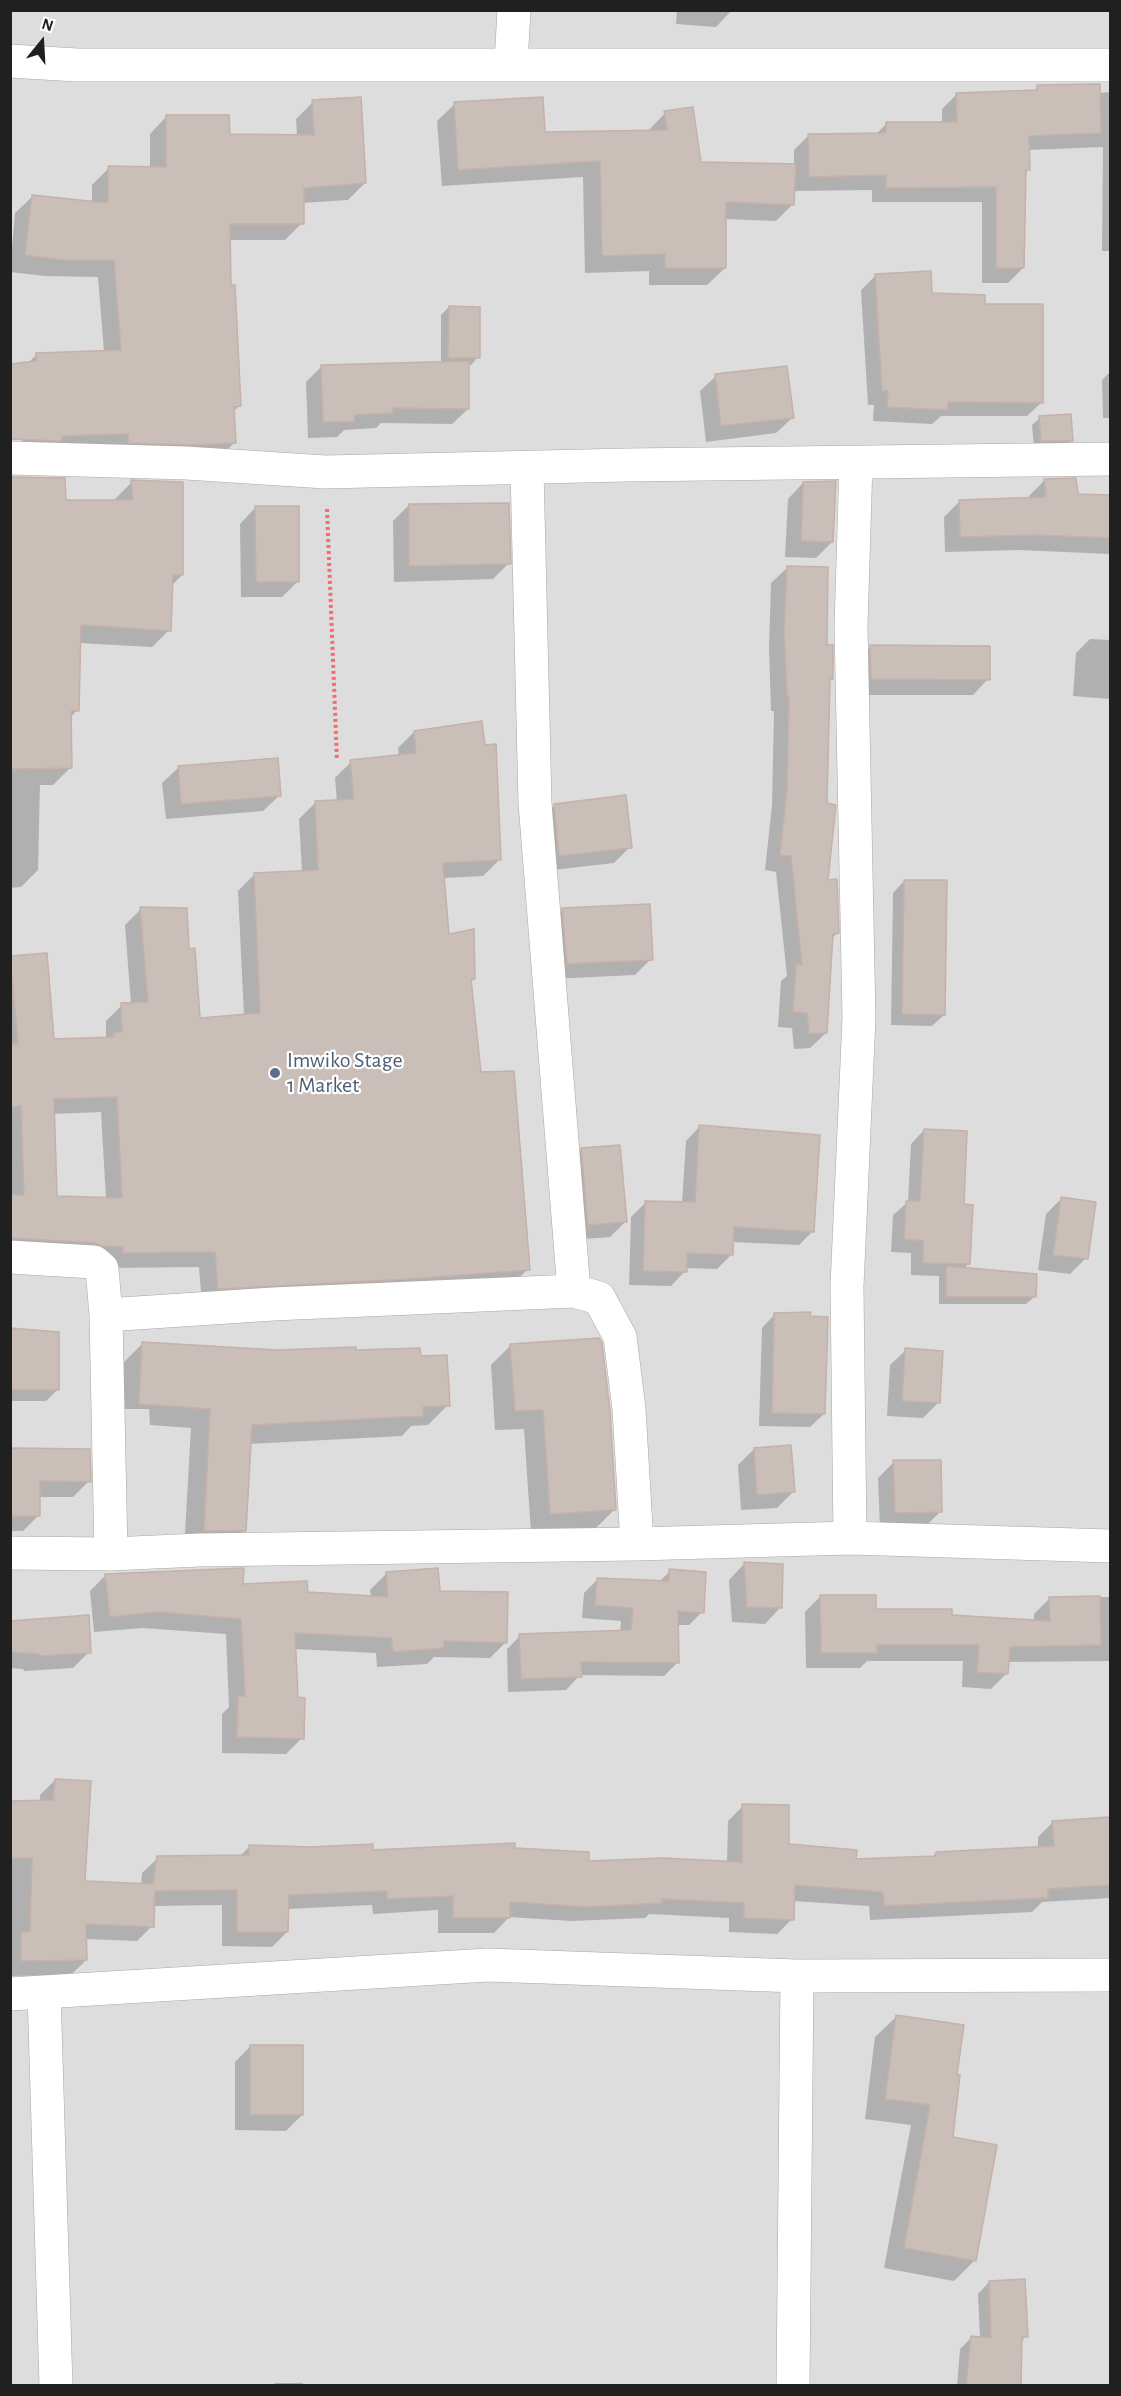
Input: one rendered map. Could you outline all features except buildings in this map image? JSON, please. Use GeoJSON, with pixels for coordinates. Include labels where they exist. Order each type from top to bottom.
{"type":"FeatureCollection","features":[{"type":"Feature","properties":{"kind":"street"},"geometry":{"type":"LineString","coordinates":[[511,63],[514,10]]}},
{"type":"Feature","properties":{"kind":"street"},"geometry":{"type":"LineString","coordinates":[[10,61],[77,65],[511,63],[732,66],[1110,65]]}},
{"type":"Feature","properties":{"kind":"street"},"geometry":{"type":"LineString","coordinates":[[10,458],[186,463],[325,472],[627,465],[1110,459]]}},
{"type":"Feature","properties":{"kind":"street"},"geometry":{"type":"LineString","coordinates":[[850,1538],[847,1286],[859,1018],[851,626],[856,463]]}},
{"type":"Feature","properties":{"kind":"street"},"geometry":{"type":"LineString","coordinates":[[527,469],[535,803],[574,1291]]}},
{"type":"Feature","properties":{"kind":"street"},"geometry":{"type":"LineString","coordinates":[[10,1257],[94,1262],[102,1269],[106,1315],[111,1554]]}},
{"type":"Feature","properties":{"kind":"street"},"geometry":{"type":"LineString","coordinates":[[106,1315],[273,1304],[574,1291],[599,1298],[620,1338],[629,1409],[637,1544]]}},
{"type":"Feature","properties":{"kind":"street"},"geometry":{"type":"LineString","coordinates":[[10,1553],[111,1554],[222,1549],[637,1544],[850,1538],[1110,1546]]}},
{"type":"Feature","properties":{"kind":"street"},"geometry":{"type":"LineString","coordinates":[[10,1994],[488,1965],[797,1976],[1110,1975]]}},
{"type":"Feature","properties":{"kind":"street"},"geometry":{"type":"LineString","coordinates":[[793,2385],[797,1976]]}},
{"type":"Feature","properties":{"kind":"street"},"geometry":{"type":"LineString","coordinates":[[44,1992],[56,2385]]}},
{"type":"Feature","properties":{"kind":"path"},"geometry":{"type":"LineString","coordinates":[[325,472],[337,760]]}},
{"type":"Feature","properties":{"kind":"shaded area"},"geometry":{"type":"Polygon","coordinates":[[[11,11],[1110,11],[1110,2385],[11,2385],[11,11]]]}},
{"type":"Feature","properties":{"kind":"place","name":"Imwiko Stage 1 Market"},"geometry":{"type":"Point","coordinates":[275,1073]}}]}
